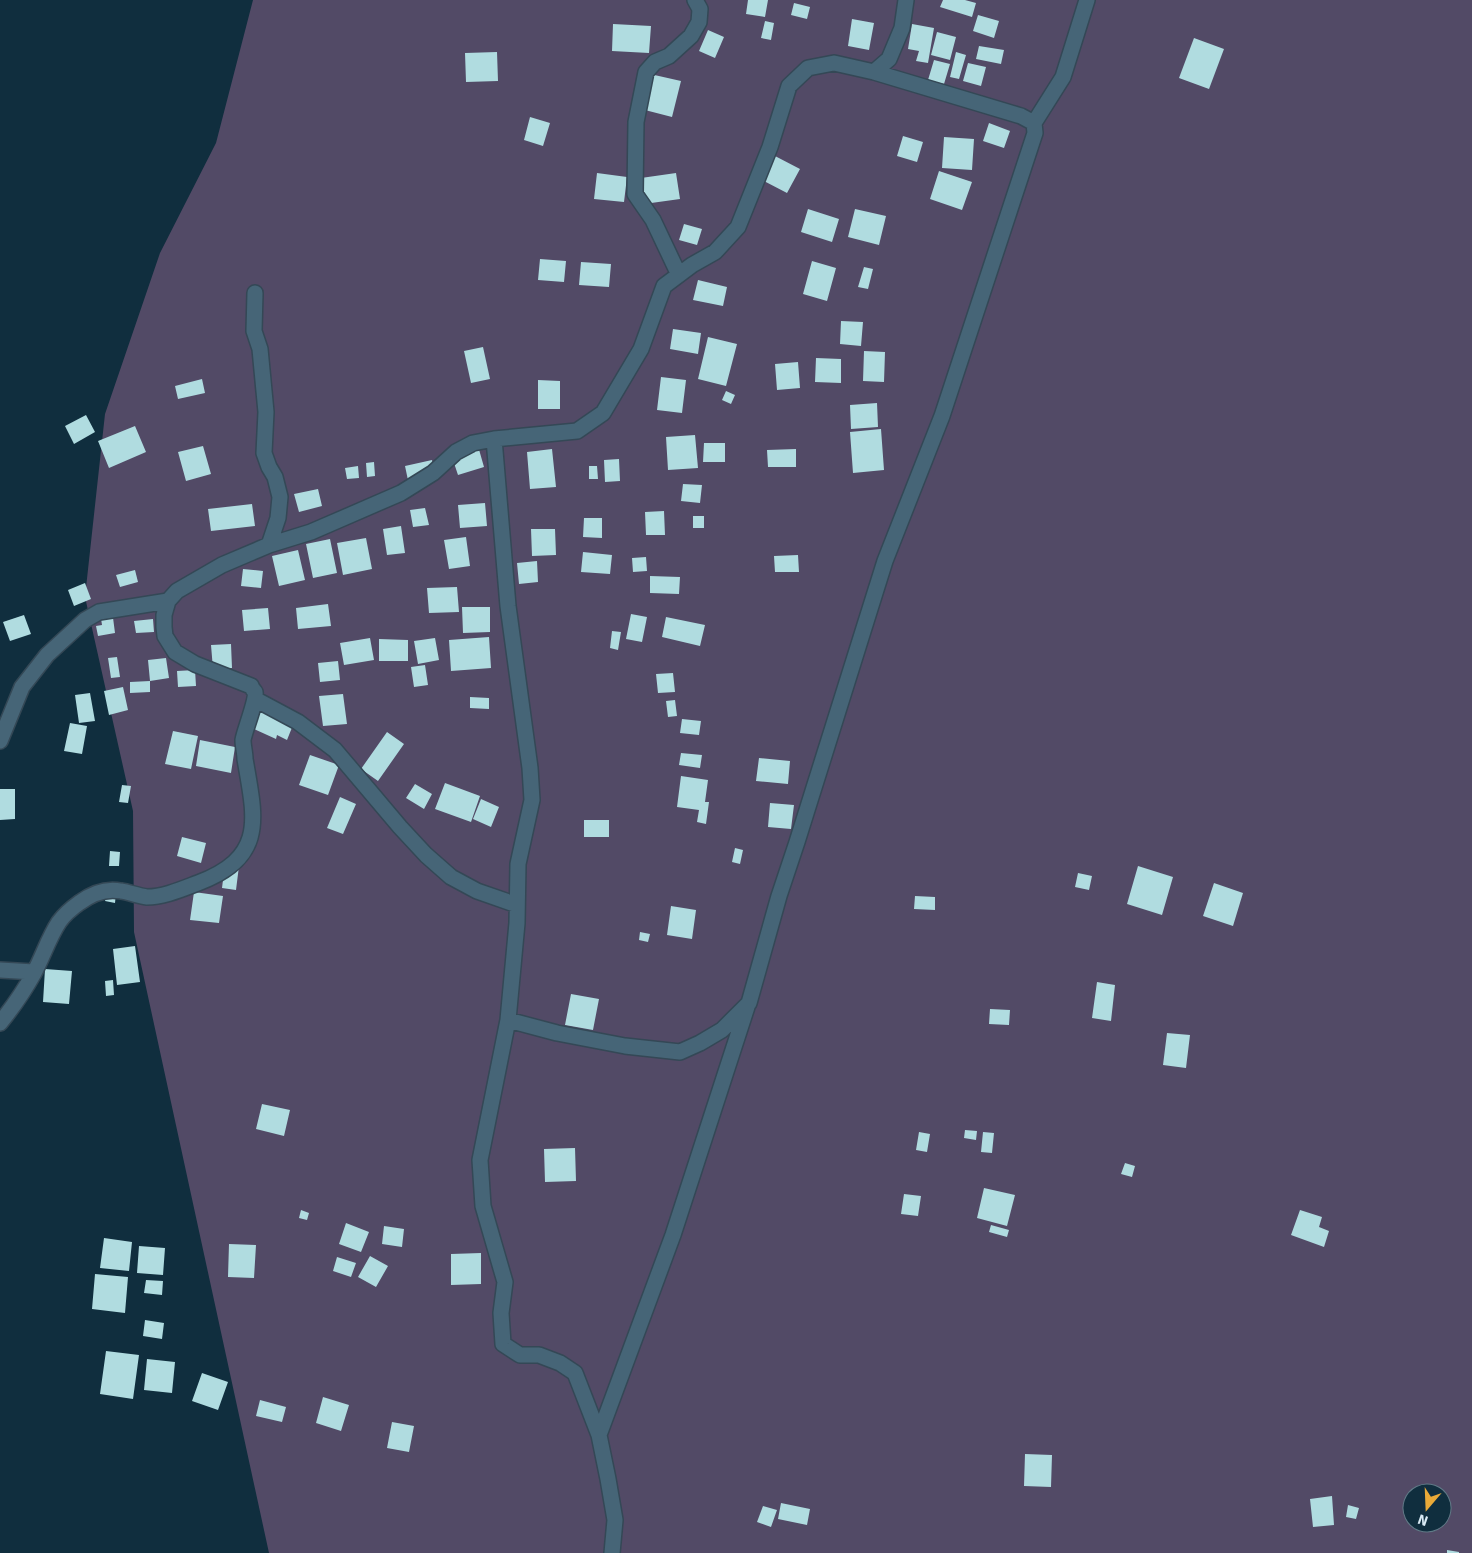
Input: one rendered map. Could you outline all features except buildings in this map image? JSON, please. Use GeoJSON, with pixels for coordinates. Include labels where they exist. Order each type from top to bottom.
{"type":"FeatureCollection","features":[{"type":"Feature","properties":{"kind":"street"},"geometry":{"type":"LineString","coordinates":[[679,275],[653,220],[635,194],[636,122],[646,72],[655,62],[669,56],[691,36],[699,22],[700,9],[694,0]]}},
{"type":"Feature","properties":{"kind":"street"},"geometry":{"type":"LineString","coordinates":[[874,72],[889,58],[902,28],[906,0]]}},
{"type":"Feature","properties":{"kind":"street"},"geometry":{"type":"LineString","coordinates":[[599,1435],[673,1236],[749,1003],[776,903],[885,561],[942,416],[1035,133],[1034,123],[1063,77],[1087,0]]}},
{"type":"Feature","properties":{"kind":"street"},"geometry":{"type":"LineString","coordinates":[[0,1023],[19,999],[60,920],[79,903],[105,890],[119,890],[146,897],[160,896],[212,878],[236,861],[247,848],[253,831],[254,805],[243,742],[246,725],[255,699],[255,692],[251,686],[195,664],[175,652],[165,636],[164,615],[168,601],[177,591],[222,565],[270,545],[311,532],[401,493],[433,473],[456,452],[473,443],[494,439],[578,431],[603,413],[641,349],[664,286],[714,252],[738,227],[770,147],[789,86],[808,68],[834,63],[874,72],[1021,116],[1034,123]]}},
{"type":"Feature","properties":{"kind":"street"},"geometry":{"type":"LineString","coordinates":[[255,293],[254,331],[260,349],[266,412],[264,453],[275,477],[280,497],[278,518],[270,545]]}},
{"type":"Feature","properties":{"kind":"street"},"geometry":{"type":"LineString","coordinates":[[494,439],[508,606],[530,768],[532,800],[518,864],[517,923],[508,1020],[480,1160],[483,1206],[505,1282],[501,1314],[503,1344],[520,1355],[539,1355],[560,1363],[575,1373],[599,1435],[615,1520],[612,1553]]}},
{"type":"Feature","properties":{"kind":"street"},"geometry":{"type":"LineString","coordinates":[[0,741],[22,687],[46,655],[85,620],[99,612],[168,601]]}},
{"type":"Feature","properties":{"kind":"street"},"geometry":{"type":"LineString","coordinates":[[255,699],[298,722],[335,750],[400,827],[426,855],[451,877],[477,891],[516,905]]}},
{"type":"Feature","properties":{"kind":"street"},"geometry":{"type":"LineString","coordinates":[[0,970],[34,972]]}},
{"type":"Feature","properties":{"kind":"street"},"geometry":{"type":"LineString","coordinates":[[508,1020],[576,1037],[625,1046],[680,1052],[700,1044],[722,1030],[749,1003]]}},
{"type":"Feature","properties":{"kind":"shaded area"},"geometry":{"type":"Polygon","coordinates":[[[253,0],[1472,0],[1472,1553],[269,1553],[134,932],[133,811],[85,597],[105,414],[160,253],[216,143],[253,0]]]}}]}
